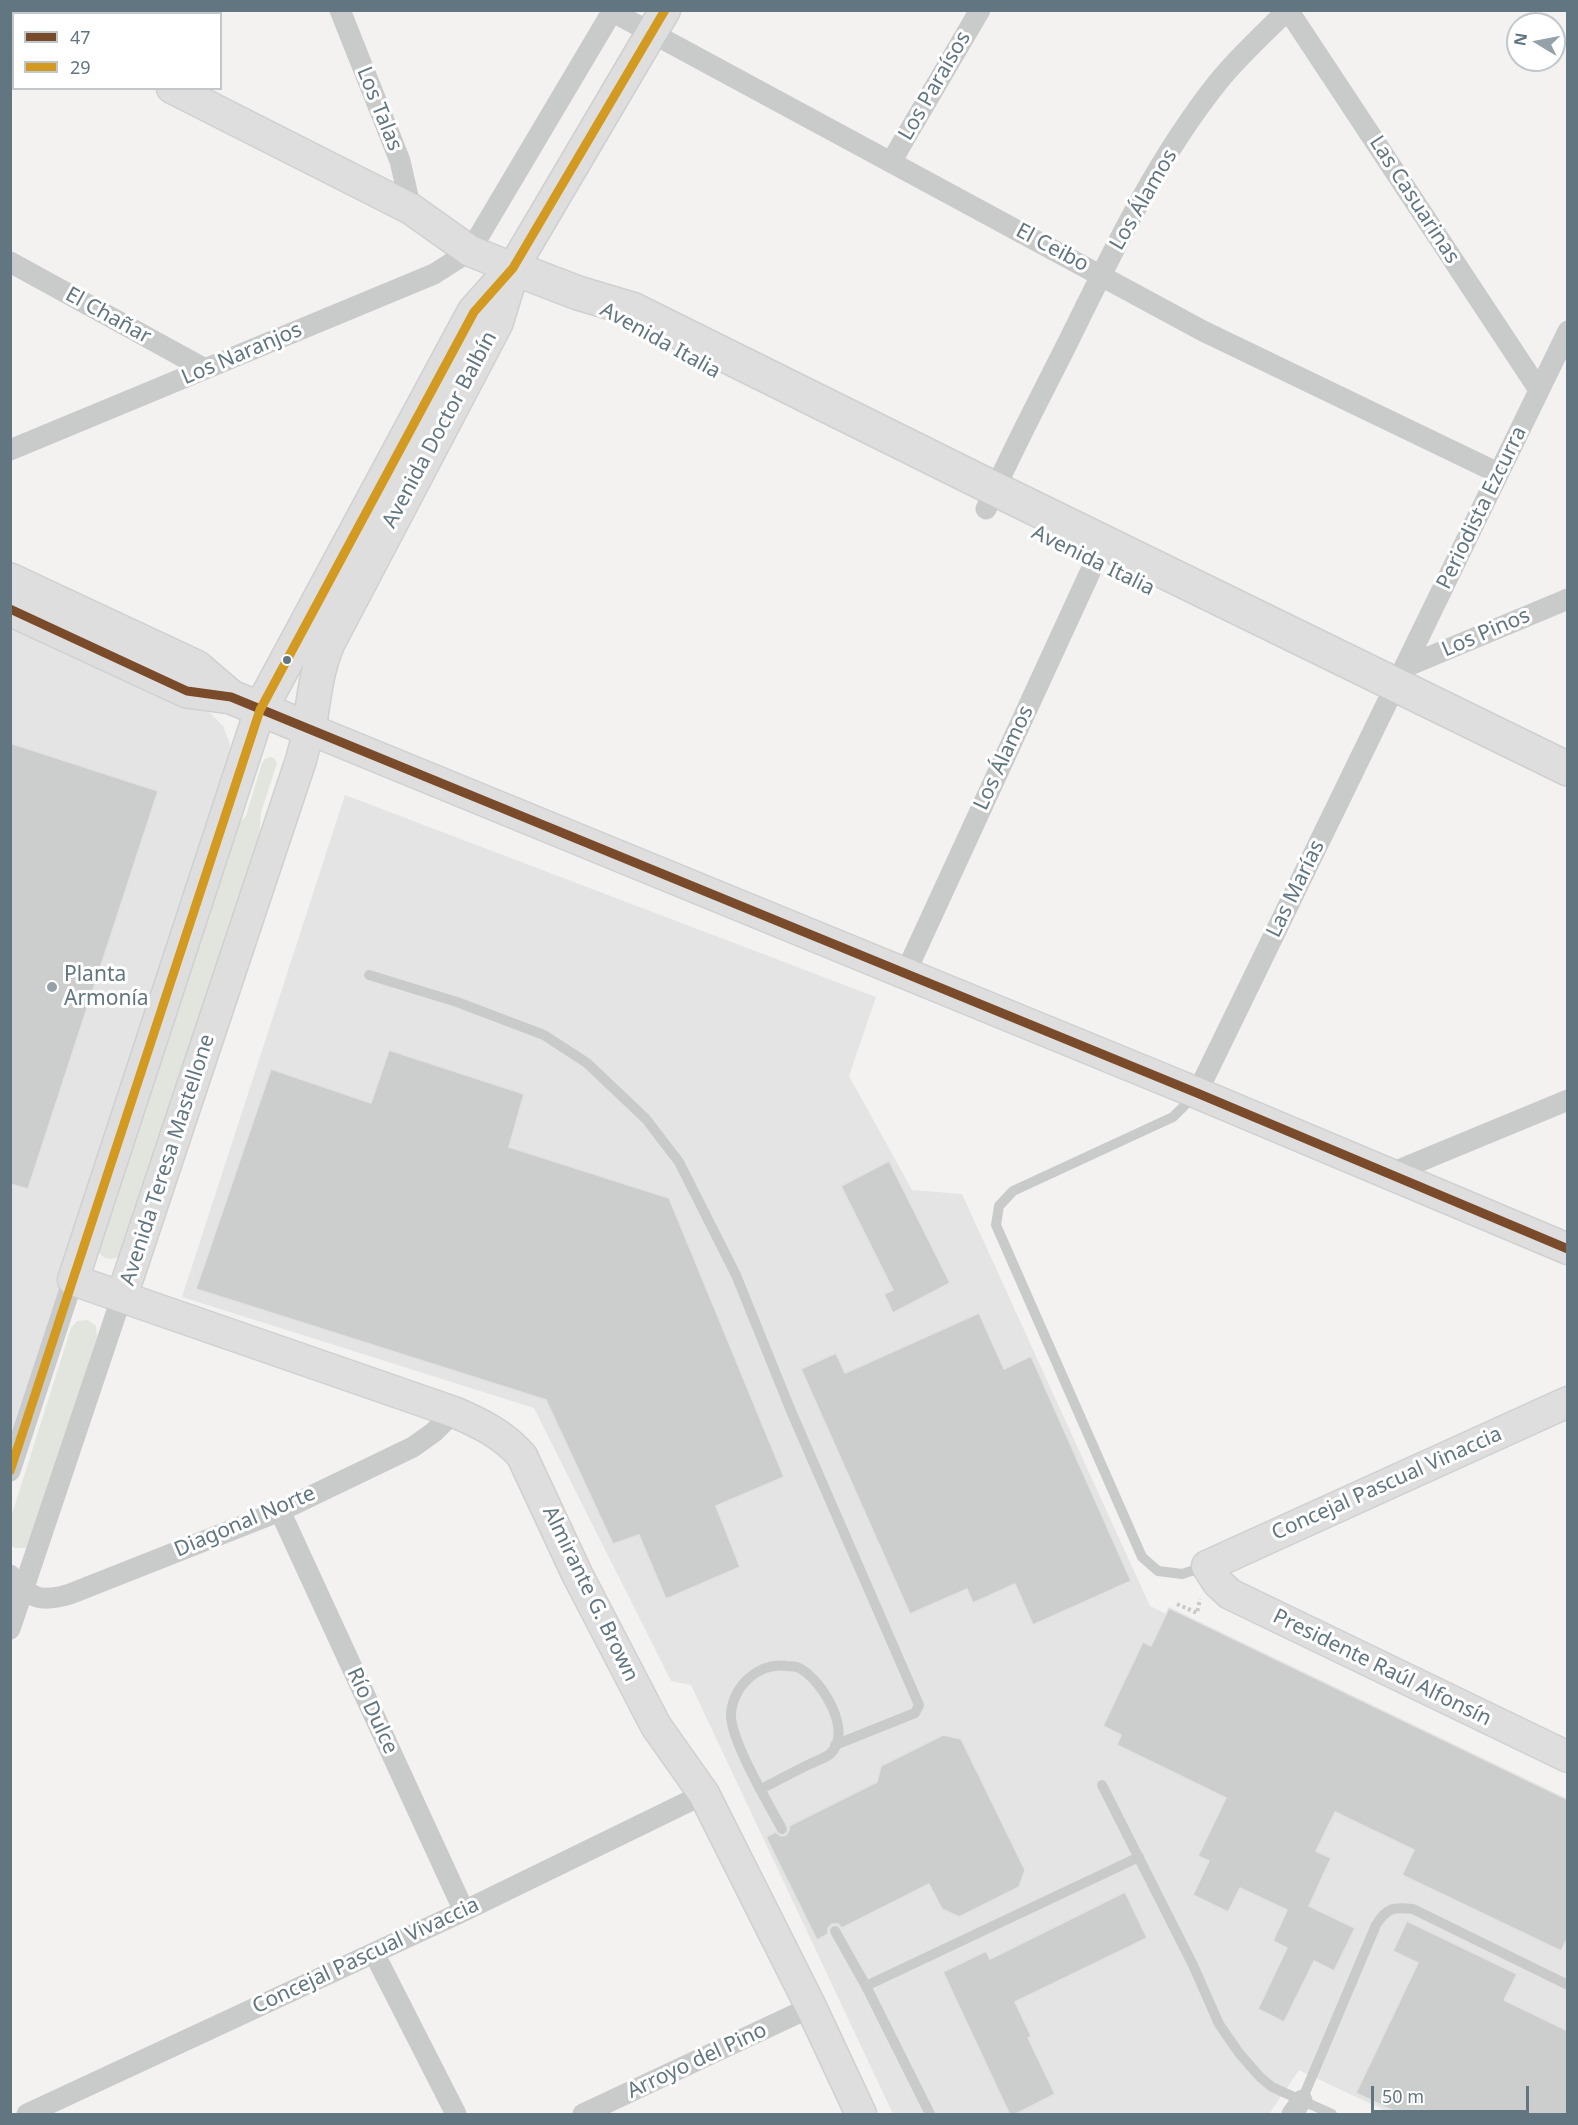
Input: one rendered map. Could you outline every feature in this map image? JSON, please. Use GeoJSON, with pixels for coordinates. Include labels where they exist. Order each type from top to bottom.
{"type":"FeatureCollection","features":[{"type":"Feature","properties":{"kind":"main road","name":"Avenida Italia"},"geometry":{"type":"LineString","coordinates":[[513,268],[578,293],[621,324],[1099,551],[1396,686],[1568,769]]}},
{"type":"Feature","properties":{"kind":"main road","name":"Avenida Doctor Balbín"},"geometry":{"type":"LineString","coordinates":[[245,704],[474,312],[513,268]]}},
{"type":"Feature","properties":{"kind":"main road","name":"Avenida Doctor Balbín"},"geometry":{"type":"LineString","coordinates":[[309,729],[317,672],[328,643],[496,323],[513,268]]}},
{"type":"Feature","properties":{"kind":"main road"},"geometry":{"type":"LineString","coordinates":[[10,580],[196,667],[245,704]]}},
{"type":"Feature","properties":{"kind":"main road"},"geometry":{"type":"LineString","coordinates":[[10,609],[187,692],[245,704],[309,729]]}},
{"type":"Feature","properties":{"kind":"main road","name":"Avenida Italia"},"geometry":{"type":"LineString","coordinates":[[1396,686],[1568,792]]}},
{"type":"Feature","properties":{"kind":"street","name":"Los Talas"},"geometry":{"type":"LineString","coordinates":[[340,10],[399,161],[411,209]]}},
{"type":"Feature","properties":{"kind":"street","name":"Los Paraísos"},"geometry":{"type":"LineString","coordinates":[[891,162],[980,10]]}},
{"type":"Feature","properties":{"kind":"street","name":"Los Álamos"},"geometry":{"type":"LineString","coordinates":[[991,499],[1101,274],[1144,195],[1185,129],[1212,91],[1254,42],[1288,10]]}},
{"type":"Feature","properties":{"kind":"street","name":"Las Casuarinas"},"geometry":{"type":"LineString","coordinates":[[1288,10],[1539,390]]}},
{"type":"Feature","properties":{"kind":"street"},"geometry":{"type":"LineString","coordinates":[[470,251],[613,11]]}},
{"type":"Feature","properties":{"kind":"street","name":"El Ceibo"},"geometry":{"type":"LineString","coordinates":[[613,11],[659,21],[891,162],[1203,331],[1498,473]]}},
{"type":"Feature","properties":{"kind":"street"},"geometry":{"type":"LineString","coordinates":[[176,90],[411,209],[470,251],[513,268],[659,21]]}},
{"type":"Feature","properties":{"kind":"street","name":"Los Naranjos"},"geometry":{"type":"LineString","coordinates":[[10,450],[434,274],[470,251]]}},
{"type":"Feature","properties":{"kind":"street","name":"El Chañar"},"geometry":{"type":"LineString","coordinates":[[10,262],[205,369]]}},
{"type":"Feature","properties":{"kind":"street","name":"Periodista Ezcurra"},"geometry":{"type":"LineString","coordinates":[[1396,686],[1568,331]]}},
{"type":"Feature","properties":{"kind":"street","name":"Los Álamos"},"geometry":{"type":"LineString","coordinates":[[905,974],[1099,551]]}},
{"type":"Feature","properties":{"kind":"street","name":"Los Pinos"},"geometry":{"type":"LineString","coordinates":[[1396,686],[1568,599]]}},
{"type":"Feature","properties":{"kind":"street","name":"Las Marías"},"geometry":{"type":"LineString","coordinates":[[1197,1093],[1396,686]]}},
{"type":"Feature","properties":{"kind":"street"},"geometry":{"type":"LineString","coordinates":[[10,1471],[16,1437],[73,1280],[245,704]]}},
{"type":"Feature","properties":{"kind":"street"},"geometry":{"type":"LineString","coordinates":[[309,729],[1197,1093],[1568,1249]]}},
{"type":"Feature","properties":{"kind":"street","name":"Avenida Teresa Mastellone"},"geometry":{"type":"LineString","coordinates":[[10,1629],[17,1583],[122,1296],[301,760],[309,729]]}},
{"type":"Feature","properties":{"kind":"street"},"geometry":{"type":"LineString","coordinates":[[1389,1174],[1568,1100]]}},
{"type":"Feature","properties":{"kind":"street","name":"Almirante G. Brown"},"geometry":{"type":"LineString","coordinates":[[73,1280],[454,1412],[495,1432],[512,1444],[522,1456],[577,1574],[656,1726],[704,1794],[811,2007],[861,2115]]}},
{"type":"Feature","properties":{"kind":"street","name":"Concejal Pascual Vinaccia"},"geometry":{"type":"LineString","coordinates":[[1207,1566],[1568,1402]]}},
{"type":"Feature","properties":{"kind":"street","name":"Diagonal Norte"},"geometry":{"type":"LineString","coordinates":[[17,1583],[49,1600],[70,1594],[280,1510],[413,1447],[434,1432],[454,1412]]}},
{"type":"Feature","properties":{"kind":"street","name":"Río Dulce"},"geometry":{"type":"LineString","coordinates":[[280,1510],[464,1911]]}},
{"type":"Feature","properties":{"kind":"street","name":"Presidente Raúl Alfonsín"},"geometry":{"type":"LineString","coordinates":[[1207,1566],[1218,1583],[1230,1594],[1568,1757]]}},
{"type":"Feature","properties":{"kind":"street","name":"Concejal Pascual Vivaccia"},"geometry":{"type":"LineString","coordinates":[[27,2115],[59,2108],[704,1794]]}},
{"type":"Feature","properties":{"kind":"street"},"geometry":{"type":"LineString","coordinates":[[374,1953],[456,2115]]}},
{"type":"Feature","properties":{"kind":"street","name":"Arroyo del Pino"},"geometry":{"type":"LineString","coordinates":[[583,2115],[811,2007]]}},
{"type":"Feature","properties":{"kind":"lane"},"geometry":{"type":"LineString","coordinates":[[369,975],[457,1002],[544,1035],[587,1063],[646,1119],[679,1162],[736,1275],[791,1411],[919,1705],[915,1713],[835,1745]]}},
{"type":"Feature","properties":{"kind":"lane"},"geometry":{"type":"LineString","coordinates":[[1197,1093],[1173,1117],[1013,1191],[999,1206],[996,1225],[1142,1557],[1158,1571],[1182,1574],[1207,1566]]}},
{"type":"Feature","properties":{"kind":"lane"},"geometry":{"type":"LineString","coordinates":[[761,1789],[831,1753],[838,1737],[838,1721],[825,1691],[799,1667],[780,1665],[760,1670],[749,1677],[738,1691],[731,1714],[737,1740],[761,1789],[782,1829]]}},
{"type":"Feature","properties":{"kind":"lane"},"geometry":{"type":"LineString","coordinates":[[1102,1785],[1193,1965],[1219,2024],[1239,2053],[1260,2077],[1297,2107],[1332,2115]]}},
{"type":"Feature","properties":{"kind":"lane"},"geometry":{"type":"LineString","coordinates":[[866,1986],[1139,1857]]}},
{"type":"Feature","properties":{"kind":"lane"},"geometry":{"type":"LineString","coordinates":[[1297,2107],[1376,1924],[1383,1913],[1396,1907],[1413,1909],[1568,1985]]}},
{"type":"Feature","properties":{"kind":"lane"},"geometry":{"type":"LineString","coordinates":[[835,1931],[866,1986],[930,2115]]}},
{"type":"Feature","properties":{"kind":"path"},"geometry":{"type":"LineString","coordinates":[[1177,1604],[1197,1613]]}},
{"type":"Feature","properties":{"kind":"shaded area"},"geometry":{"type":"Polygon","coordinates":[[[11,617],[210,713],[223,726],[230,744],[230,763],[11,1441],[11,617]]]}},
{"type":"Feature","properties":{"kind":"shaded area"},"geometry":{"type":"Polygon","coordinates":[[[270,757],[274,758],[277,763],[261,813],[259,839],[122,1256],[114,1259],[107,1258],[101,1255],[96,1248],[237,825],[246,816],[262,763],[270,757]]]}},
{"type":"Feature","properties":{"kind":"shaded area"},"geometry":{"type":"Polygon","coordinates":[[[345,795],[876,997],[849,1076],[912,1190],[962,1194],[1150,1606],[1567,1806],[1567,2114],[1392,2114],[1299,2070],[1269,2114],[893,2114],[691,1685],[671,1681],[534,1408],[182,1297],[345,795]]]}},
{"type":"Feature","properties":{"kind":"shaded area"},"geometry":{"type":"Polygon","coordinates":[[[88,1320],[96,1326],[97,1337],[31,1541],[25,1548],[15,1548],[11,1545],[11,1517],[71,1328],[77,1321],[88,1320]]]}},
{"type":"Feature","properties":{"kind":"building","name":"Planta Armonía"},"geometry":{"type":"Polygon","coordinates":[[[10,743],[158,791],[28,1189],[10,1184],[10,743]]]}},
{"type":"Feature","properties":{"kind":"building"},"geometry":{"type":"Polygon","coordinates":[[[389,1050],[524,1094],[509,1147],[669,1198],[784,1477],[716,1506],[740,1567],[666,1599],[639,1535],[613,1544],[546,1400],[196,1289],[271,1069],[371,1103],[389,1050]]]}},
{"type":"Feature","properties":{"kind":"building"},"geometry":{"type":"Polygon","coordinates":[[[889,1161],[950,1283],[893,1313],[884,1294],[893,1290],[841,1186],[889,1161]]]}},
{"type":"Feature","properties":{"kind":"building"},"geometry":{"type":"Polygon","coordinates":[[[979,1313],[1004,1369],[1031,1356],[1131,1581],[1033,1625],[1015,1584],[973,1603],[967,1589],[910,1614],[801,1369],[836,1353],[845,1373],[979,1313]]]}},
{"type":"Feature","properties":{"kind":"building"},"geometry":{"type":"Polygon","coordinates":[[[1169,1608],[1568,1800],[1568,1937],[1561,1951],[1402,1875],[1414,1850],[1335,1812],[1316,1851],[1331,1858],[1309,1906],[1355,1928],[1334,1971],[1314,1961],[1284,2022],[1258,2009],[1287,1948],[1273,1941],[1287,1910],[1240,1888],[1228,1912],[1193,1895],[1209,1861],[1198,1856],[1226,1798],[1117,1745],[1121,1735],[1103,1726],[1143,1642],[1151,1646],[1169,1608]]]}},
{"type":"Feature","properties":{"kind":"building"},"geometry":{"type":"Polygon","coordinates":[[[943,1735],[961,1739],[1025,1870],[1019,1887],[959,1917],[942,1909],[929,1884],[842,1928],[838,1924],[832,1924],[828,1928],[828,1934],[817,1940],[766,1837],[775,1832],[781,1836],[786,1835],[789,1826],[877,1782],[881,1766],[943,1735]]]}},
{"type":"Feature","properties":{"kind":"building"},"geometry":{"type":"Polygon","coordinates":[[[1125,1892],[1147,1938],[1015,2002],[1031,2036],[1028,2038],[1055,2094],[1010,2115],[943,1972],[986,1951],[990,1959],[1125,1892]]]}},
{"type":"Feature","properties":{"kind":"building"},"geometry":{"type":"Polygon","coordinates":[[[1407,1921],[1517,1974],[1504,2000],[1568,2031],[1568,2115],[1402,2115],[1356,2093],[1418,1963],[1393,1951],[1407,1921]]]}},
{"type":"Feature","properties":{"kind":"transit line","name":"29"},"geometry":{"type":"LineString","coordinates":[[10,1471],[260,710],[474,312],[513,268],[665,10]]}},
{"type":"Feature","properties":{"kind":"transit line","name":"47"},"geometry":{"type":"LineString","coordinates":[[10,609],[187,691],[231,697],[1197,1093],[1568,1249]]}},
{"type":"Feature","properties":{"kind":"place","name":"Planta Armonía"},"geometry":{"type":"Point","coordinates":[52,987]}}]}
